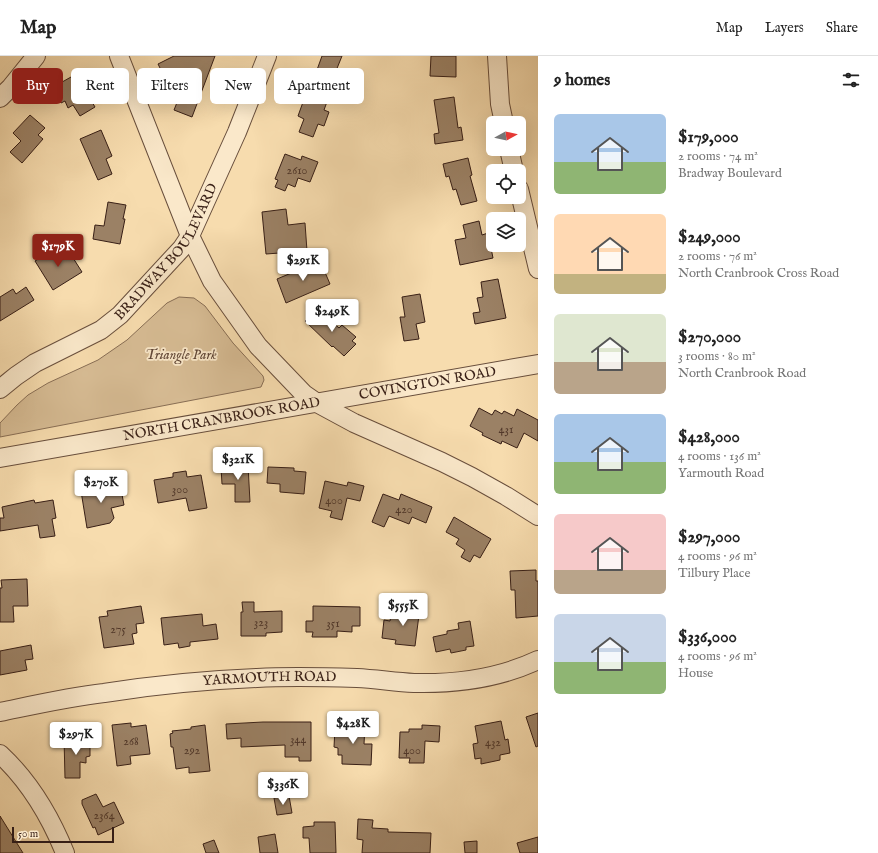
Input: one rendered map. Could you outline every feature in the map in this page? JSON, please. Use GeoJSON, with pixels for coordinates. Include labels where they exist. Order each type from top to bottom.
{"type":"FeatureCollection","features":[{"type":"Feature","properties":{"kind":"street"},"geometry":{"type":"LineString","coordinates":[[0,98],[12,87],[36,56]]}},
{"type":"Feature","properties":{"kind":"street"},"geometry":{"type":"LineString","coordinates":[[119,56],[190,236],[212,281],[258,346],[304,394],[317,403]]}},
{"type":"Feature","properties":{"kind":"street","name":"BRADWAY BOULEVARD"},"geometry":{"type":"LineString","coordinates":[[0,389],[35,363],[101,330],[120,315],[166,266],[190,236],[237,132],[267,56]]}},
{"type":"Feature","properties":{"kind":"street"},"geometry":{"type":"LineString","coordinates":[[497,56],[500,104],[503,116]]}},
{"type":"Feature","properties":{"kind":"street"},"geometry":{"type":"LineString","coordinates":[[523,204],[538,269]]}},
{"type":"Feature","properties":{"kind":"street","name":"COVINGTON ROAD"},"geometry":{"type":"LineString","coordinates":[[317,403],[538,364]]}},
{"type":"Feature","properties":{"kind":"street","name":"NORTH CRANBROOK ROAD"},"geometry":{"type":"LineString","coordinates":[[0,458],[278,408],[317,403],[354,423],[436,459],[472,477],[538,516]]}},
{"type":"Feature","properties":{"kind":"street","name":"YARMOUTH ROAD"},"geometry":{"type":"LineString","coordinates":[[0,712],[103,693],[237,679],[294,677],[357,678],[415,683],[443,682],[496,675],[538,660]]}},
{"type":"Feature","properties":{"kind":"street"},"geometry":{"type":"LineString","coordinates":[[0,754],[15,770],[41,806],[57,834],[65,853]]}},
{"type":"Feature","properties":{"kind":"green space","name":"Triangle Park"},"geometry":{"type":"Polygon","coordinates":[[[179,297],[194,298],[205,306],[233,343],[263,376],[264,380],[261,387],[0,437],[0,423],[28,395],[48,383],[98,360],[127,340],[167,303],[179,297]]]}},
{"type":"Feature","properties":{"kind":"building"},"geometry":{"type":"Polygon","coordinates":[[[174,56],[215,56],[202,90],[202,68],[160,68],[158,64],[174,56]]]}},
{"type":"Feature","properties":{"kind":"building"},"geometry":{"type":"Polygon","coordinates":[[[322,56],[342,56],[337,68],[318,68],[322,56]]]}},
{"type":"Feature","properties":{"kind":"building"},"geometry":{"type":"Polygon","coordinates":[[[431,56],[456,56],[456,77],[430,76],[431,56]]]}},
{"type":"Feature","properties":{"kind":"building"},"geometry":{"type":"Polygon","coordinates":[[[71,77],[71,104],[93,104],[95,107],[80,116],[73,105],[68,108],[65,101],[63,102],[63,82],[71,77]]]}},
{"type":"Feature","properties":{"kind":"building"},"geometry":{"type":"Polygon","coordinates":[[[454,97],[458,128],[461,127],[463,140],[435,144],[434,134],[439,133],[434,100],[454,97]]]}},
{"type":"Feature","properties":{"kind":"building"},"geometry":{"type":"Polygon","coordinates":[[[176,104],[197,104],[192,117],[174,110],[176,104]]]}},
{"type":"Feature","properties":{"kind":"building"},"geometry":{"type":"Polygon","coordinates":[[[302,104],[326,104],[324,110],[329,112],[324,126],[318,124],[313,137],[299,132],[304,119],[298,116],[302,104]]]}},
{"type":"Feature","properties":{"kind":"building"},"geometry":{"type":"Polygon","coordinates":[[[30,115],[45,128],[38,135],[43,139],[22,163],[10,152],[21,141],[13,133],[30,115]]]}},
{"type":"Feature","properties":{"kind":"building"},"geometry":{"type":"Polygon","coordinates":[[[101,130],[112,156],[106,159],[112,174],[98,180],[80,139],[101,130]]]}},
{"type":"Feature","properties":{"kind":"building"},"geometry":{"type":"Polygon","coordinates":[[[285,154],[301,160],[302,156],[318,162],[310,182],[298,178],[295,187],[288,184],[285,191],[275,187],[278,180],[275,179],[285,154]]]}},
{"type":"Feature","properties":{"kind":"building"},"geometry":{"type":"Polygon","coordinates":[[[468,158],[472,175],[470,176],[477,201],[461,205],[456,189],[453,190],[449,176],[446,177],[443,164],[468,158]]]}},
{"type":"Feature","properties":{"kind":"building"},"geometry":{"type":"Polygon","coordinates":[[[108,202],[126,205],[120,244],[93,239],[95,225],[104,226],[108,202]]]}},
{"type":"Feature","properties":{"kind":"building"},"geometry":{"type":"Polygon","coordinates":[[[286,209],[288,225],[305,223],[307,251],[266,254],[262,212],[286,209]]]}},
{"type":"Feature","properties":{"kind":"building"},"geometry":{"type":"Polygon","coordinates":[[[479,221],[482,235],[486,234],[486,252],[492,252],[493,258],[460,265],[455,240],[466,238],[463,225],[479,221]]]}},
{"type":"Feature","properties":{"kind":"building"},"geometry":{"type":"Polygon","coordinates":[[[68,250],[82,272],[53,290],[35,261],[52,251],[56,257],[68,250]]]}},
{"type":"Feature","properties":{"kind":"building"},"geometry":{"type":"Polygon","coordinates":[[[321,263],[330,284],[286,303],[277,279],[308,266],[309,268],[321,263]]]}},
{"type":"Feature","properties":{"kind":"building"},"geometry":{"type":"Polygon","coordinates":[[[498,279],[506,318],[475,324],[473,313],[480,312],[477,298],[483,297],[481,282],[498,279]]]}},
{"type":"Feature","properties":{"kind":"building"},"geometry":{"type":"Polygon","coordinates":[[[26,287],[34,300],[0,321],[0,297],[13,289],[16,294],[26,287]]]}},
{"type":"Feature","properties":{"kind":"building"},"geometry":{"type":"Polygon","coordinates":[[[420,294],[425,322],[416,324],[419,339],[404,341],[400,317],[405,317],[402,297],[420,294]]]}},
{"type":"Feature","properties":{"kind":"building"},"geometry":{"type":"Polygon","coordinates":[[[315,311],[325,320],[327,317],[339,328],[342,325],[356,337],[352,341],[356,344],[344,356],[333,346],[332,347],[305,321],[315,311]]]}},
{"type":"Feature","properties":{"kind":"building"},"geometry":{"type":"Polygon","coordinates":[[[479,408],[492,415],[495,410],[502,414],[504,411],[514,416],[517,409],[538,420],[538,441],[524,433],[517,448],[502,441],[501,444],[482,435],[483,433],[470,426],[479,408]]]}},
{"type":"Feature","properties":{"kind":"building"},"geometry":{"type":"Polygon","coordinates":[[[248,465],[250,502],[235,502],[235,484],[222,484],[221,467],[248,465]]]}},
{"type":"Feature","properties":{"kind":"building"},"geometry":{"type":"Polygon","coordinates":[[[268,467],[294,468],[294,471],[306,472],[304,494],[280,492],[280,484],[267,483],[268,467]]]}},
{"type":"Feature","properties":{"kind":"building"},"geometry":{"type":"Polygon","coordinates":[[[186,471],[187,477],[201,475],[207,508],[189,511],[186,498],[158,503],[154,480],[173,477],[173,473],[186,471]]]}},
{"type":"Feature","properties":{"kind":"building"},"geometry":{"type":"Polygon","coordinates":[[[325,481],[347,486],[348,482],[364,486],[360,501],[347,498],[342,520],[330,517],[332,511],[319,508],[325,481]]]}},
{"type":"Feature","properties":{"kind":"building"},"geometry":{"type":"Polygon","coordinates":[[[120,484],[124,505],[111,508],[114,518],[110,523],[87,528],[81,491],[120,484]]]}},
{"type":"Feature","properties":{"kind":"building"},"geometry":{"type":"Polygon","coordinates":[[[383,494],[399,500],[401,494],[432,507],[426,523],[412,517],[409,524],[389,516],[384,527],[372,522],[383,494]]]}},
{"type":"Feature","properties":{"kind":"building"},"geometry":{"type":"Polygon","coordinates":[[[34,500],[35,503],[53,500],[56,518],[52,519],[55,536],[40,538],[38,525],[0,531],[0,518],[4,518],[2,507],[34,500]]]}},
{"type":"Feature","properties":{"kind":"building"},"geometry":{"type":"Polygon","coordinates":[[[454,517],[491,539],[480,558],[474,555],[470,562],[461,557],[465,550],[456,544],[459,539],[446,532],[454,517]]]}},
{"type":"Feature","properties":{"kind":"building"},"geometry":{"type":"Polygon","coordinates":[[[536,570],[536,581],[538,581],[538,616],[516,618],[515,590],[511,590],[510,571],[536,570]]]}},
{"type":"Feature","properties":{"kind":"building"},"geometry":{"type":"Polygon","coordinates":[[[27,579],[28,606],[13,606],[14,622],[0,622],[1,580],[27,579]]]}},
{"type":"Feature","properties":{"kind":"building"},"geometry":{"type":"Polygon","coordinates":[[[242,602],[254,602],[254,612],[282,611],[282,632],[266,633],[266,636],[241,636],[241,612],[243,612],[242,602]]]}},
{"type":"Feature","properties":{"kind":"building"},"geometry":{"type":"Polygon","coordinates":[[[404,605],[420,607],[415,646],[395,644],[396,640],[382,638],[384,620],[390,621],[391,615],[403,617],[404,605]]]}},
{"type":"Feature","properties":{"kind":"building"},"geometry":{"type":"Polygon","coordinates":[[[141,606],[144,623],[136,624],[137,633],[132,634],[134,644],[104,648],[99,617],[108,616],[107,611],[141,606]]]}},
{"type":"Feature","properties":{"kind":"building"},"geometry":{"type":"Polygon","coordinates":[[[313,606],[360,607],[360,626],[352,626],[352,632],[337,631],[337,637],[312,637],[313,632],[306,632],[306,621],[313,621],[313,606]]]}},
{"type":"Feature","properties":{"kind":"building"},"geometry":{"type":"Polygon","coordinates":[[[202,614],[203,626],[216,624],[218,639],[190,642],[190,646],[179,648],[178,643],[164,645],[161,618],[202,614]]]}},
{"type":"Feature","properties":{"kind":"building"},"geometry":{"type":"Polygon","coordinates":[[[470,621],[474,646],[466,647],[466,650],[451,653],[450,649],[436,652],[433,637],[447,634],[447,631],[459,629],[458,623],[470,621]]]}},
{"type":"Feature","properties":{"kind":"building"},"geometry":{"type":"Polygon","coordinates":[[[31,645],[33,659],[25,660],[27,670],[0,675],[0,651],[31,645]]]}},
{"type":"Feature","properties":{"kind":"building"},"geometry":{"type":"Polygon","coordinates":[[[538,713],[538,746],[536,747],[526,717],[538,713]]]}},
{"type":"Feature","properties":{"kind":"building"},"geometry":{"type":"Polygon","coordinates":[[[501,721],[505,740],[508,739],[510,753],[500,755],[500,760],[481,764],[481,758],[475,759],[473,744],[478,743],[475,726],[501,721]]]}},
{"type":"Feature","properties":{"kind":"building"},"geometry":{"type":"Polygon","coordinates":[[[311,722],[311,761],[299,761],[299,757],[285,757],[285,745],[241,747],[241,738],[227,739],[226,724],[311,722]]]}},
{"type":"Feature","properties":{"kind":"building"},"geometry":{"type":"Polygon","coordinates":[[[131,723],[131,727],[146,725],[150,754],[130,756],[131,764],[117,766],[112,725],[131,723]]]}},
{"type":"Feature","properties":{"kind":"building"},"geometry":{"type":"Polygon","coordinates":[[[341,724],[365,725],[364,744],[372,744],[371,765],[342,764],[342,755],[338,755],[338,748],[334,747],[335,728],[341,728],[341,724]]]}},
{"type":"Feature","properties":{"kind":"building"},"geometry":{"type":"Polygon","coordinates":[[[205,725],[210,771],[189,773],[189,767],[176,769],[173,747],[171,747],[170,734],[173,733],[172,731],[191,729],[191,727],[205,725]]]}},
{"type":"Feature","properties":{"kind":"building"},"geometry":{"type":"Polygon","coordinates":[[[422,725],[440,726],[439,742],[425,741],[424,763],[409,763],[410,758],[399,758],[400,732],[409,732],[409,729],[422,729],[422,725]]]}},
{"type":"Feature","properties":{"kind":"building"},"geometry":{"type":"Polygon","coordinates":[[[64,738],[90,738],[90,756],[86,757],[86,763],[80,762],[80,778],[65,778],[64,738]]]}},
{"type":"Feature","properties":{"kind":"building"},"geometry":{"type":"Polygon","coordinates":[[[96,794],[103,807],[114,802],[124,823],[98,835],[95,827],[93,828],[82,804],[82,800],[96,794]]]}},
{"type":"Feature","properties":{"kind":"building"},"geometry":{"type":"Polygon","coordinates":[[[289,796],[292,813],[277,815],[274,798],[289,796]]]}},
{"type":"Feature","properties":{"kind":"building"},"geometry":{"type":"Polygon","coordinates":[[[0,816],[23,853],[0,853],[0,816]]]}},
{"type":"Feature","properties":{"kind":"building"},"geometry":{"type":"Polygon","coordinates":[[[358,819],[373,820],[372,828],[388,829],[388,832],[431,833],[430,853],[362,853],[363,840],[357,839],[358,819]]]}},
{"type":"Feature","properties":{"kind":"building"},"geometry":{"type":"Polygon","coordinates":[[[314,822],[335,822],[336,853],[310,853],[309,838],[303,838],[303,827],[314,826],[314,822]]]}},
{"type":"Feature","properties":{"kind":"building"},"geometry":{"type":"Polygon","coordinates":[[[275,834],[278,853],[260,853],[258,837],[275,834]]]}},
{"type":"Feature","properties":{"kind":"building"},"geometry":{"type":"Polygon","coordinates":[[[538,837],[538,853],[520,853],[517,843],[538,837]]]}},
{"type":"Feature","properties":{"kind":"building"},"geometry":{"type":"Polygon","coordinates":[[[214,840],[219,853],[206,853],[203,844],[214,840]]]}},
{"type":"Feature","properties":{"kind":"building"},"geometry":{"type":"Polygon","coordinates":[[[477,841],[477,853],[465,853],[464,842],[477,841]]]}}]}
